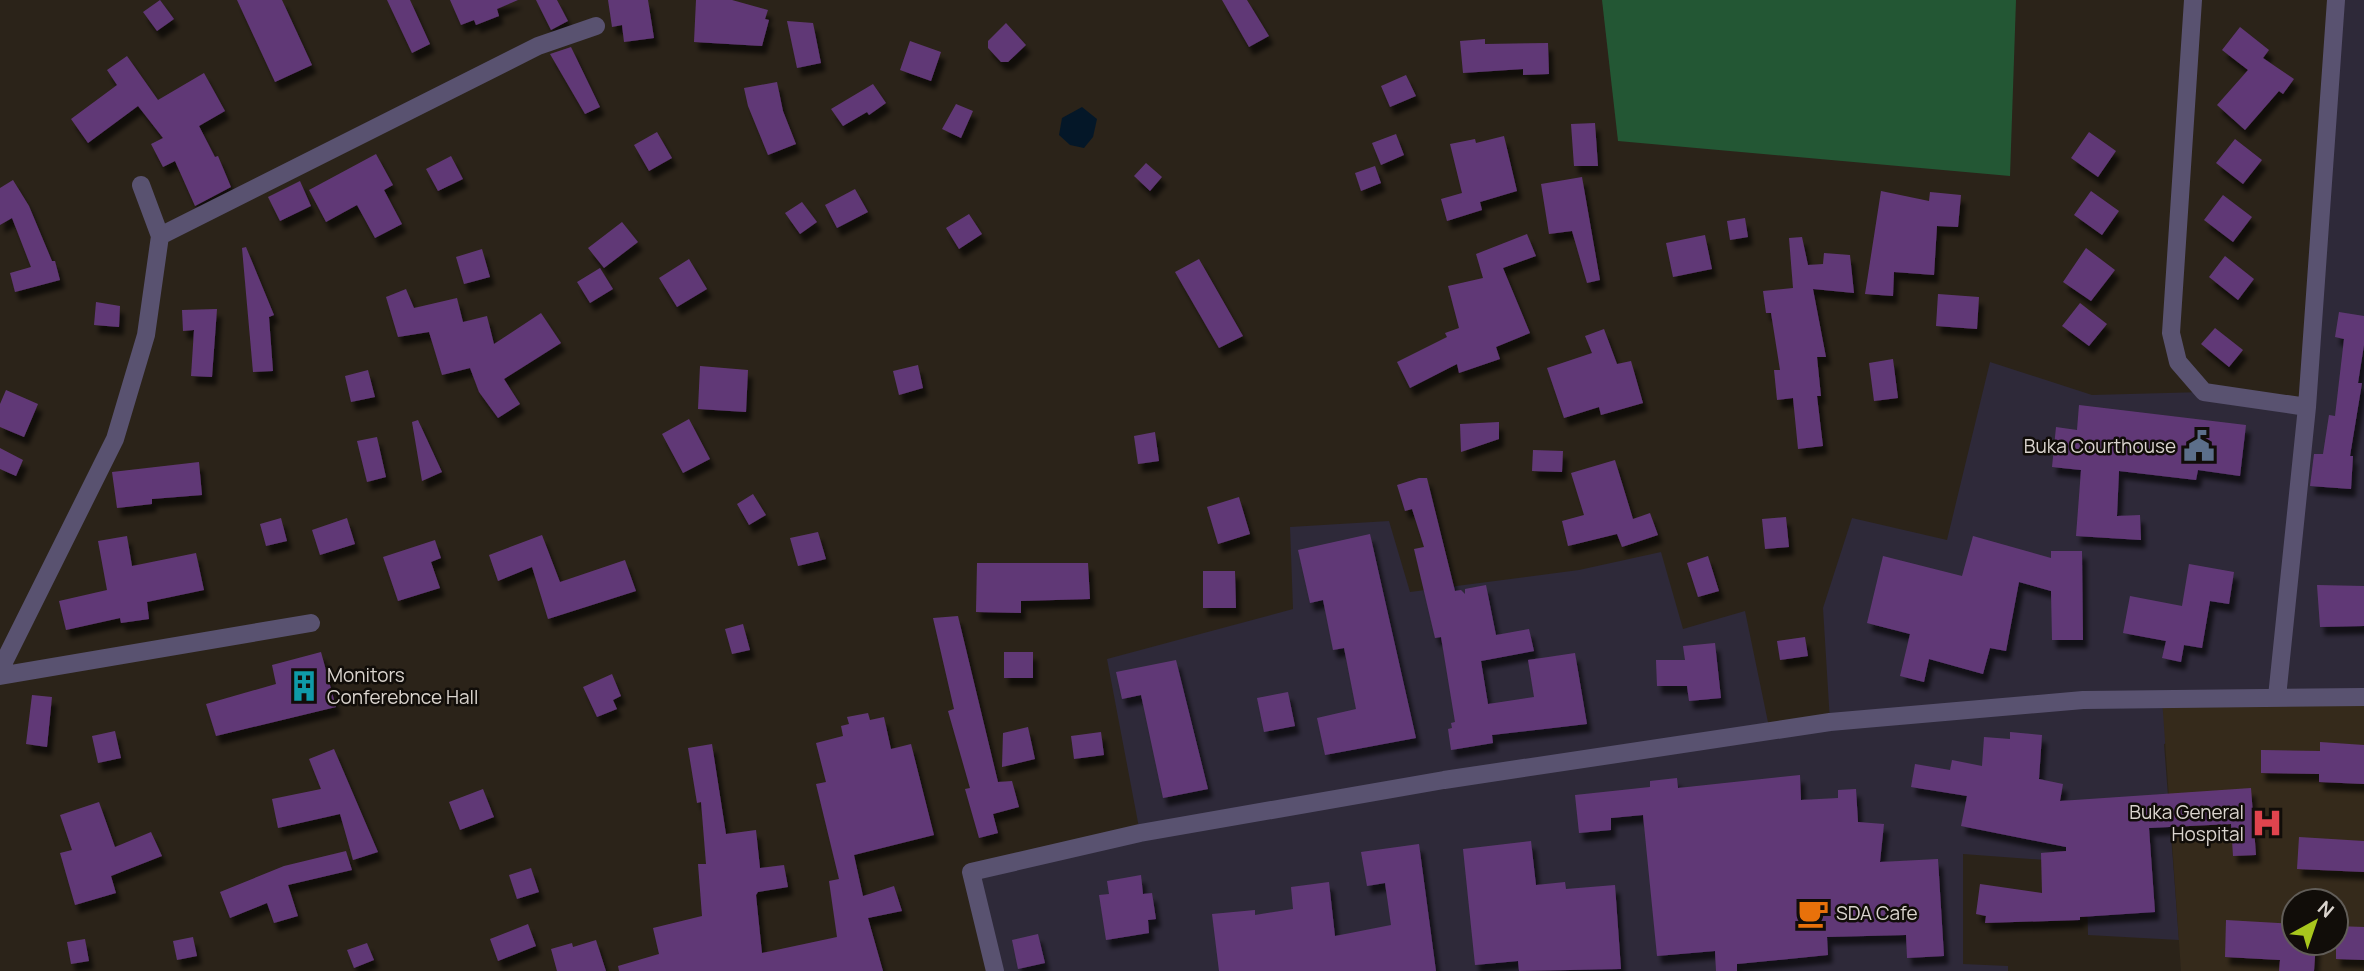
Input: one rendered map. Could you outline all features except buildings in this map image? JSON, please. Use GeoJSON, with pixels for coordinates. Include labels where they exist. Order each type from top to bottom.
{"type":"FeatureCollection","features":[{"type":"Feature","properties":{"kind":"street"},"geometry":{"type":"LineString","coordinates":[[2193,0],[2171,333],[2178,362],[2204,392],[2307,407]]}},
{"type":"Feature","properties":{"kind":"street"},"geometry":{"type":"LineString","coordinates":[[2277,697],[2307,407],[2336,0]]}},
{"type":"Feature","properties":{"kind":"street"},"geometry":{"type":"LineString","coordinates":[[160,236],[538,46],[596,26]]}},
{"type":"Feature","properties":{"kind":"street"},"geometry":{"type":"LineString","coordinates":[[0,670],[116,439],[146,335],[160,236],[141,185]]}},
{"type":"Feature","properties":{"kind":"street"},"geometry":{"type":"LineString","coordinates":[[0,677],[310,623]]}},
{"type":"Feature","properties":{"kind":"street"},"geometry":{"type":"LineString","coordinates":[[995,971],[971,872],[1140,833],[1444,780],[1830,722],[2083,700],[2364,698]]}},
{"type":"Feature","properties":{"kind":"shaded area"},"geometry":{"type":"Polygon","coordinates":[[[2336,0],[2364,0],[2364,697],[2164,744],[2179,940],[2088,935],[2087,893],[2073,862],[1963,854],[1963,964],[2008,966],[2008,971],[995,971],[971,872],[1140,833],[1107,659],[1293,609],[1290,527],[1389,521],[1410,592],[1579,570],[1661,552],[1683,629],[1745,611],[1770,732],[1830,722],[1823,608],[1852,518],[1947,540],[1990,362],[2092,395],[2204,392],[2307,407],[2336,0]]]}},
{"type":"Feature","properties":{"kind":"shaded area","name":"Buka General Hospital"},"geometry":{"type":"Polygon","coordinates":[[[2364,697],[2364,971],[2181,971],[2162,698],[2364,697]]]}},
{"type":"Feature","properties":{"kind":"green space"},"geometry":{"type":"Polygon","coordinates":[[[1602,0],[2016,0],[2010,176],[1618,141],[1602,0]]]}},
{"type":"Feature","properties":{"kind":"water"},"geometry":{"type":"Polygon","coordinates":[[[1082,107],[1097,119],[1093,137],[1084,148],[1070,145],[1059,135],[1062,118],[1082,107]]]}},
{"type":"Feature","properties":{"kind":"place","name":"Buka Courthouse"},"geometry":{"type":"Point","coordinates":[2199,446]}},
{"type":"Feature","properties":{"kind":"place","name":"Monitors Conferebnce Hall"},"geometry":{"type":"Point","coordinates":[304,686]}},
{"type":"Feature","properties":{"kind":"place","name":"Buka General Hospital"},"geometry":{"type":"Point","coordinates":[2267,823]}},
{"type":"Feature","properties":{"kind":"place","name":"SDA Cafe"},"geometry":{"type":"Point","coordinates":[1813,913]}}]}
